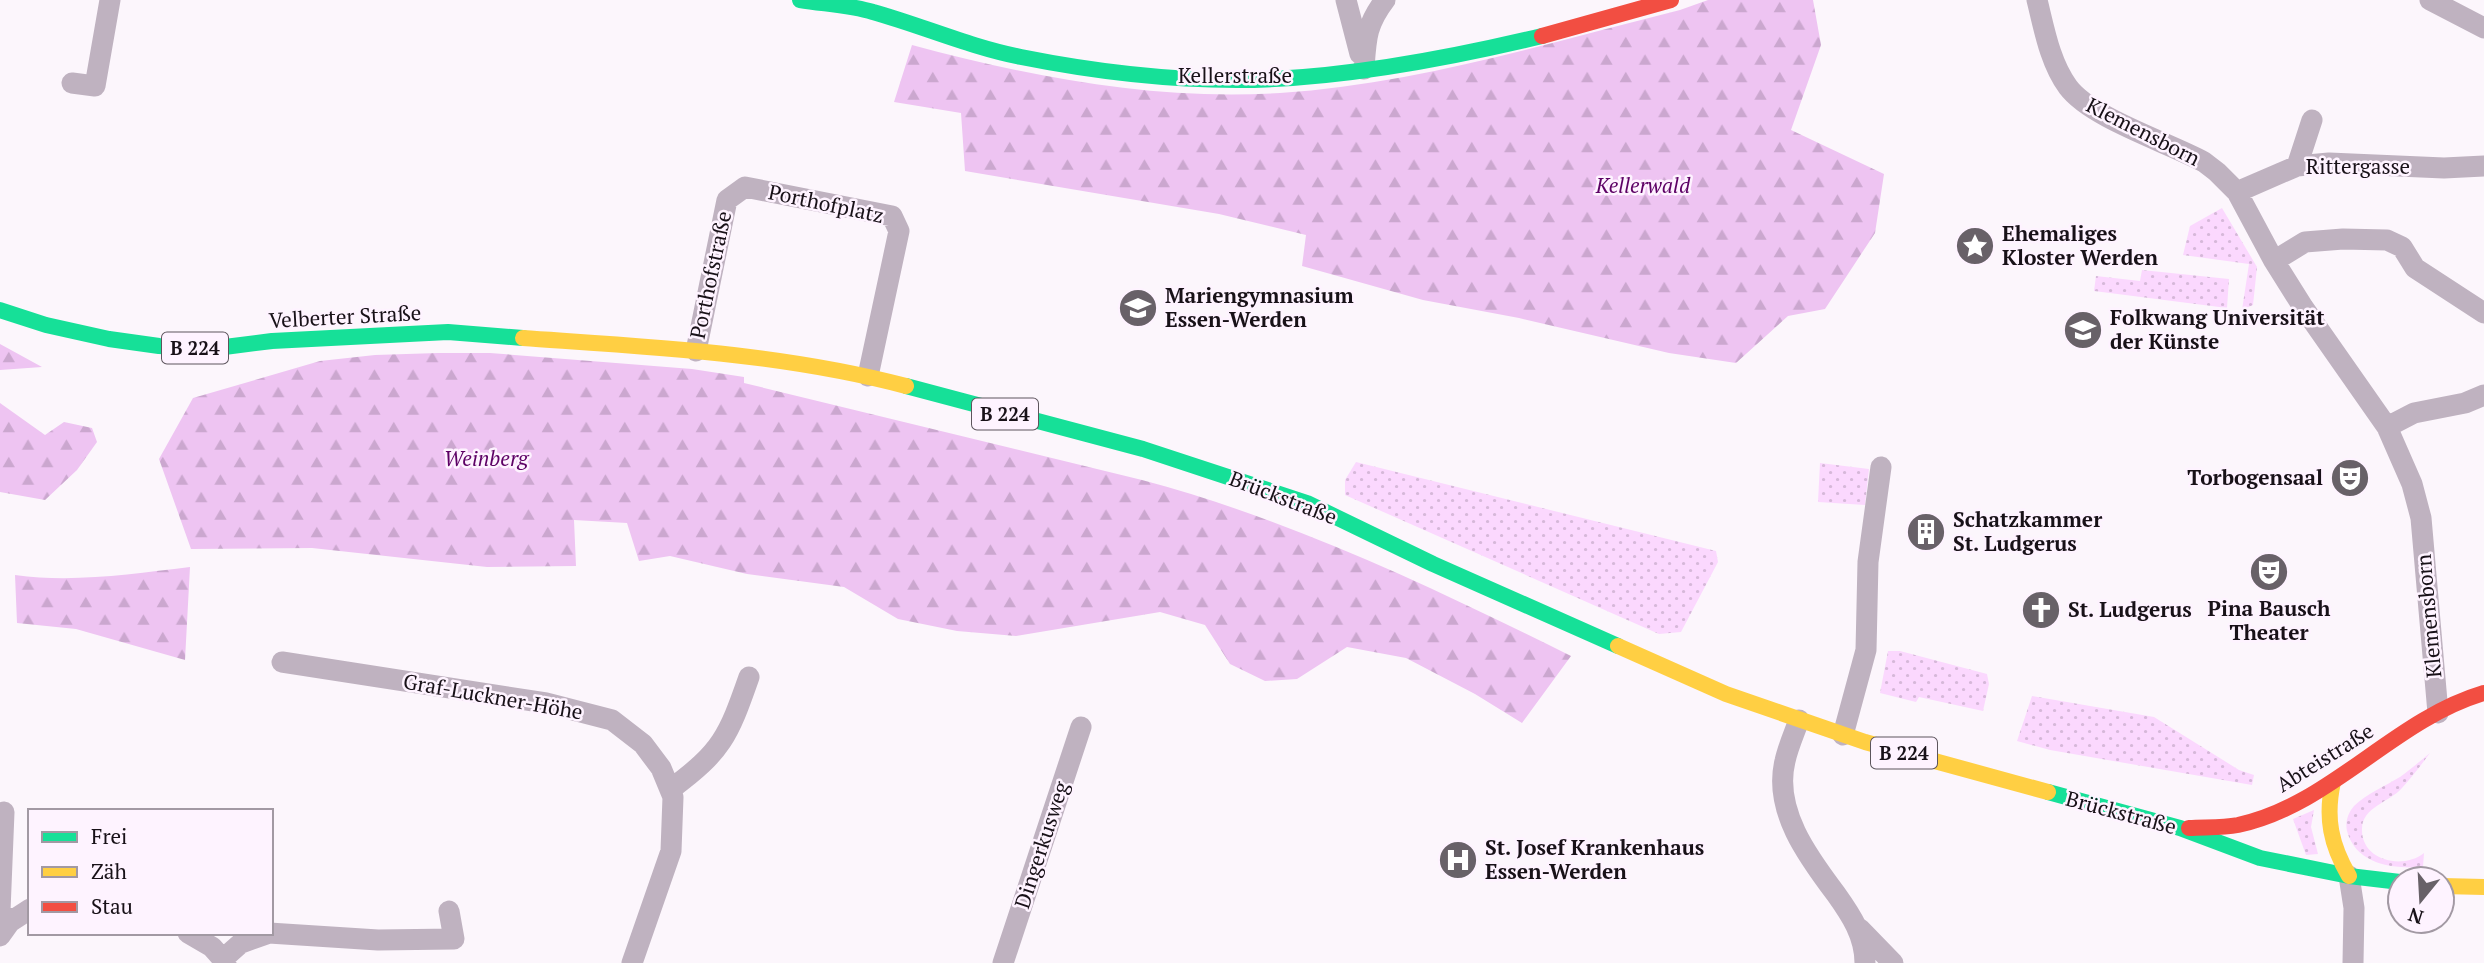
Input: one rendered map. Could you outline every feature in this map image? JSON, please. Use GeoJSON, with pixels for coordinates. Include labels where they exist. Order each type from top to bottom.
{"type":"FeatureCollection","features":[{"type":"Feature","properties":{"kind":"main road","name":"Kellerstraße"},"geometry":{"type":"LineString","coordinates":[[800,0],[871,11],[1021,57],[1124,73],[1237,80],[1420,62],[1587,26],[1671,0]]}},
{"type":"Feature","properties":{"kind":"main road","name":"Velberter Straße"},"geometry":{"type":"LineString","coordinates":[[0,310],[46,325],[109,339],[209,349],[284,341],[448,332],[696,351]]}},
{"type":"Feature","properties":{"kind":"main road","name":"Brückstraße"},"geometry":{"type":"LineString","coordinates":[[696,351],[778,360],[868,376],[1143,449],[1307,503],[1433,564],[1685,676],[1799,720],[1843,735],[2180,828],[2260,858],[2386,880]]}},
{"type":"Feature","properties":{"kind":"main road","name":"Abteistraße"},"geometry":{"type":"LineString","coordinates":[[2180,828],[2238,824],[2281,810],[2333,782],[2415,725],[2484,693]]}},
{"type":"Feature","properties":{"kind":"main road"},"geometry":{"type":"LineString","coordinates":[[2333,782],[2328,819],[2330,838],[2350,876]]}},
{"type":"Feature","properties":{"kind":"main road"},"geometry":{"type":"LineString","coordinates":[[2456,886],[2484,887]]}},
{"type":"Feature","properties":{"kind":"street"},"geometry":{"type":"LineString","coordinates":[[72,83],[95,86],[110,0]]}},
{"type":"Feature","properties":{"kind":"street"},"geometry":{"type":"LineString","coordinates":[[1346,0],[1364,69]]}},
{"type":"Feature","properties":{"kind":"street"},"geometry":{"type":"LineString","coordinates":[[1364,69],[1366,34],[1375,13],[1385,0]]}},
{"type":"Feature","properties":{"kind":"street","name":"Klemensborn"},"geometry":{"type":"LineString","coordinates":[[2037,0],[2055,62],[2077,97],[2102,114],[2204,162],[2236,192],[2274,261],[2387,427],[2412,484],[2421,519],[2438,713]]}},
{"type":"Feature","properties":{"kind":"street"},"geometry":{"type":"LineString","coordinates":[[2430,0],[2484,28]]}},
{"type":"Feature","properties":{"kind":"street"},"geometry":{"type":"LineString","coordinates":[[2297,166],[2312,120]]}},
{"type":"Feature","properties":{"kind":"street","name":"Rittergasse"},"geometry":{"type":"LineString","coordinates":[[2236,192],[2297,166],[2329,163],[2444,168],[2484,166]]}},
{"type":"Feature","properties":{"kind":"street","name":"Porthofplatz"},"geometry":{"type":"LineString","coordinates":[[727,200],[745,187],[892,216],[899,231],[868,376]]}},
{"type":"Feature","properties":{"kind":"street","name":"Porthofstraße"},"geometry":{"type":"LineString","coordinates":[[696,351],[727,200]]}},
{"type":"Feature","properties":{"kind":"street"},"geometry":{"type":"LineString","coordinates":[[2274,261],[2305,242],[2387,240],[2402,247],[2415,268],[2484,313]]}},
{"type":"Feature","properties":{"kind":"street"},"geometry":{"type":"LineString","coordinates":[[2387,427],[2414,413],[2465,403],[2484,396]]}},
{"type":"Feature","properties":{"kind":"street"},"geometry":{"type":"LineString","coordinates":[[1843,735],[1866,650],[1868,562],[1881,467]]}},
{"type":"Feature","properties":{"kind":"street","name":"Graf-Luckner-Höhe"},"geometry":{"type":"LineString","coordinates":[[282,662],[546,703],[612,720],[643,744],[662,768],[671,789],[671,851],[632,963]]}},
{"type":"Feature","properties":{"kind":"street"},"geometry":{"type":"LineString","coordinates":[[671,789],[698,769],[720,747],[733,723],[749,677]]}},
{"type":"Feature","properties":{"kind":"street"},"geometry":{"type":"LineString","coordinates":[[1799,720],[1784,762],[1783,794],[1788,815],[1798,836],[1856,925],[1893,963]]}},
{"type":"Feature","properties":{"kind":"street","name":"Dingerkusweg"},"geometry":{"type":"LineString","coordinates":[[1003,963],[1081,727]]}},
{"type":"Feature","properties":{"kind":"street"},"geometry":{"type":"LineString","coordinates":[[4,812],[0,911],[5,929],[28,911]]}},
{"type":"Feature","properties":{"kind":"street"},"geometry":{"type":"LineString","coordinates":[[2350,876],[2354,908],[2353,963]]}},
{"type":"Feature","properties":{"kind":"street"},"geometry":{"type":"LineString","coordinates":[[273,933],[378,940],[454,939],[449,911]]}},
{"type":"Feature","properties":{"kind":"street"},"geometry":{"type":"LineString","coordinates":[[1856,925],[1865,963]]}},
{"type":"Feature","properties":{"kind":"street"},"geometry":{"type":"LineString","coordinates":[[191,935],[212,947],[225,961],[241,943],[263,935]]}},
{"type":"Feature","properties":{"kind":"shaded area"},"geometry":{"type":"Polygon","coordinates":[[[2222,208],[2257,267],[2253,305],[2242,310],[2249,264],[2183,255],[2190,226],[2222,208]]]}},
{"type":"Feature","properties":{"kind":"shaded area"},"geometry":{"type":"Polygon","coordinates":[[[2142,270],[2229,279],[2227,308],[2094,291],[2096,276],[2140,281],[2142,270]]]}},
{"type":"Feature","properties":{"kind":"shaded area"},"geometry":{"type":"Polygon","coordinates":[[[1356,462],[1716,551],[1718,562],[1681,632],[1659,634],[1345,495],[1345,480],[1356,462]]]}},
{"type":"Feature","properties":{"kind":"shaded area"},"geometry":{"type":"Polygon","coordinates":[[[1820,463],[1869,469],[1865,505],[1818,502],[1820,463]]]}},
{"type":"Feature","properties":{"kind":"shaded area"},"geometry":{"type":"Polygon","coordinates":[[[1888,651],[1900,651],[1987,674],[1989,684],[1983,711],[1919,697],[1916,702],[1880,693],[1888,651]]]}},
{"type":"Feature","properties":{"kind":"shaded area"},"geometry":{"type":"Polygon","coordinates":[[[2032,696],[2154,717],[2239,770],[2254,775],[2252,785],[2050,750],[2017,741],[2032,696]]]}},
{"type":"Feature","properties":{"kind":"shaded area"},"geometry":{"type":"Polygon","coordinates":[[[2430,753],[2397,793],[2367,815],[2362,829],[2364,840],[2368,849],[2385,859],[2405,861],[2424,853],[2423,865],[2389,865],[2367,858],[2352,842],[2347,831],[2347,821],[2354,806],[2400,777],[2430,753]]]}},
{"type":"Feature","properties":{"kind":"shaded area"},"geometry":{"type":"Polygon","coordinates":[[[2314,810],[2311,827],[2318,854],[2306,855],[2293,819],[2314,810]]]}},
{"type":"Feature","properties":{"kind":"green space","name":"Kellerwald"},"geometry":{"type":"Polygon","coordinates":[[[1708,0],[1813,0],[1821,45],[1791,130],[1884,174],[1875,233],[1825,309],[1788,316],[1736,363],[1669,353],[1519,318],[1423,300],[1302,266],[1306,235],[1219,214],[965,171],[961,113],[894,102],[912,45],[1002,67],[1140,90],[1233,95],[1280,93],[1381,81],[1482,61],[1680,10],[1708,0]]]}},
{"type":"Feature","properties":{"kind":"green space"},"geometry":{"type":"Polygon","coordinates":[[[0,344],[42,367],[0,370],[0,344]]]}},
{"type":"Feature","properties":{"kind":"green space","name":"Weinberg"},"geometry":{"type":"Polygon","coordinates":[[[490,353],[692,369],[744,377],[744,383],[1142,480],[1253,515],[1361,557],[1571,656],[1522,723],[1475,694],[1406,658],[1347,647],[1297,679],[1265,681],[1230,664],[1205,625],[1160,612],[1016,636],[957,631],[898,619],[844,587],[747,574],[670,556],[639,561],[627,523],[574,520],[576,566],[487,567],[312,548],[191,549],[159,459],[193,398],[320,361],[375,355],[490,353]]]}},
{"type":"Feature","properties":{"kind":"green space"},"geometry":{"type":"Polygon","coordinates":[[[0,403],[45,435],[64,422],[92,428],[97,442],[77,470],[45,500],[0,492],[0,403]]]}},
{"type":"Feature","properties":{"kind":"green space"},"geometry":{"type":"Polygon","coordinates":[[[190,567],[185,660],[76,629],[17,623],[15,575],[81,578],[190,567]]]}},
{"type":"Feature","properties":{"kind":"traffic: fast"},"geometry":{"type":"LineString","coordinates":[[800,0],[864,10],[983,48],[1021,57],[1101,70],[1183,78],[1274,79],[1351,72],[1468,53],[1542,36]]}},
{"type":"Feature","properties":{"kind":"traffic: fast"},"geometry":{"type":"LineString","coordinates":[[0,310],[46,325],[109,339],[209,349],[272,341],[448,332],[523,338]]}},
{"type":"Feature","properties":{"kind":"traffic: fast"},"geometry":{"type":"LineString","coordinates":[[906,386],[1143,449],[1307,503],[1433,564],[1618,646]]}},
{"type":"Feature","properties":{"kind":"traffic: fast"},"geometry":{"type":"LineString","coordinates":[[2048,792],[2180,828],[2260,858],[2349,876],[2386,880]]}},
{"type":"Feature","properties":{"kind":"traffic: slow"},"geometry":{"type":"LineString","coordinates":[[523,338],[667,348],[764,359],[906,386]]}},
{"type":"Feature","properties":{"kind":"traffic: slow"},"geometry":{"type":"LineString","coordinates":[[1618,646],[1726,694],[1865,742],[2048,792]]}},
{"type":"Feature","properties":{"kind":"traffic: slow"},"geometry":{"type":"LineString","coordinates":[[2333,782],[2331,831],[2349,876]]}},
{"type":"Feature","properties":{"kind":"traffic: slow"},"geometry":{"type":"LineString","coordinates":[[2456,886],[2484,887]]}},
{"type":"Feature","properties":{"kind":"traffic: jam"},"geometry":{"type":"LineString","coordinates":[[1542,36],[1671,0]]}},
{"type":"Feature","properties":{"kind":"traffic: jam"},"geometry":{"type":"LineString","coordinates":[[2189,828],[2238,825],[2272,815],[2333,782],[2420,722],[2484,693]]}},
{"type":"Feature","properties":{"kind":"place","name":"Ehemaliges Kloster Werden"},"geometry":{"type":"Point","coordinates":[1975,246]}},
{"type":"Feature","properties":{"kind":"place","name":"Mariengymnasium Essen-Werden"},"geometry":{"type":"Point","coordinates":[1138,308]}},
{"type":"Feature","properties":{"kind":"place","name":"Folkwang Universität der Künste"},"geometry":{"type":"Point","coordinates":[2083,330]}},
{"type":"Feature","properties":{"kind":"place","name":"Torbogensaal"},"geometry":{"type":"Point","coordinates":[2350,478]}},
{"type":"Feature","properties":{"kind":"place","name":"Schatzkammer St. Ludgerus"},"geometry":{"type":"Point","coordinates":[1926,532]}},
{"type":"Feature","properties":{"kind":"place","name":"Pina Bausch Theater"},"geometry":{"type":"Point","coordinates":[2269,572]}},
{"type":"Feature","properties":{"kind":"place","name":"St. Ludgerus"},"geometry":{"type":"Point","coordinates":[2041,610]}},
{"type":"Feature","properties":{"kind":"place","name":"St. Josef Krankenhaus Essen-Werden"},"geometry":{"type":"Point","coordinates":[1458,860]}}]}
